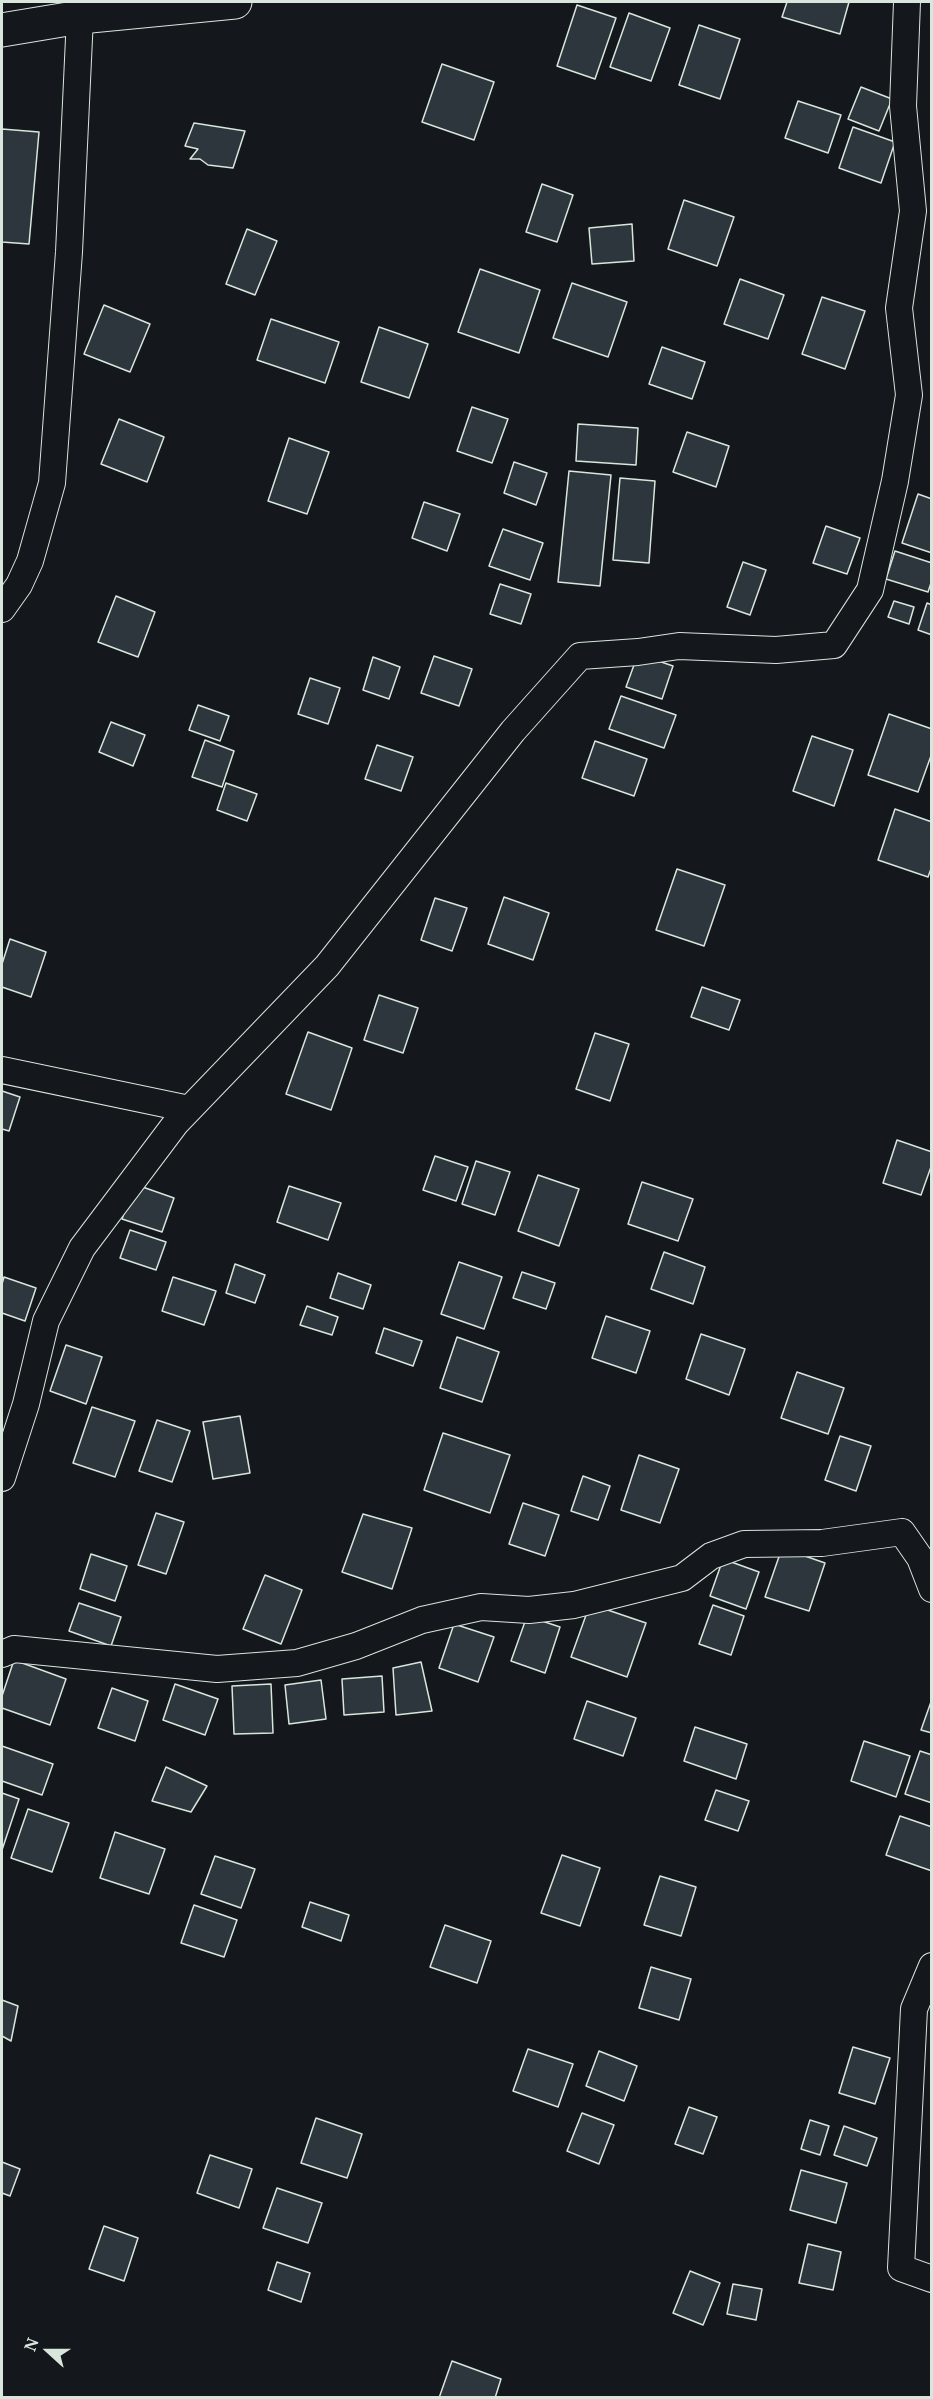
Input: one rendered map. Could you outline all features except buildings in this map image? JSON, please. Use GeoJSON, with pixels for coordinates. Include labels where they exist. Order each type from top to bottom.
{"type":"FeatureCollection","features":[{"type":"Feature","properties":{"kind":"main road"},"geometry":{"type":"LineString","coordinates":[[2,30],[80,17],[235,2]]}},
{"type":"Feature","properties":{"kind":"street"},"geometry":{"type":"LineString","coordinates":[[2,1478],[26,1404],[46,1321],[82,1248],[176,1123],[327,966],[513,731],[580,656],[638,652],[679,646],[776,650],[834,645],[870,590],[895,481],[909,394],[899,308],[913,212],[903,106],[907,2]]}},
{"type":"Feature","properties":{"kind":"street"},"geometry":{"type":"LineString","coordinates":[[2,609],[19,585],[30,561],[52,483],[69,252],[80,17]]}},
{"type":"Feature","properties":{"kind":"street"},"geometry":{"type":"LineString","coordinates":[[2,1070],[189,1109]]}},
{"type":"Feature","properties":{"kind":"street"},"geometry":{"type":"LineString","coordinates":[[2,1654],[14,1649],[217,1669],[297,1662],[356,1646],[431,1618],[481,1607],[529,1610],[574,1605],[682,1578],[711,1556],[744,1544],[822,1543],[902,1532],[920,1558],[932,1589]]}},
{"type":"Feature","properties":{"kind":"street"},"geometry":{"type":"LineString","coordinates":[[932,1966],[914,2009],[901,2268],[932,2279]]}}]}
